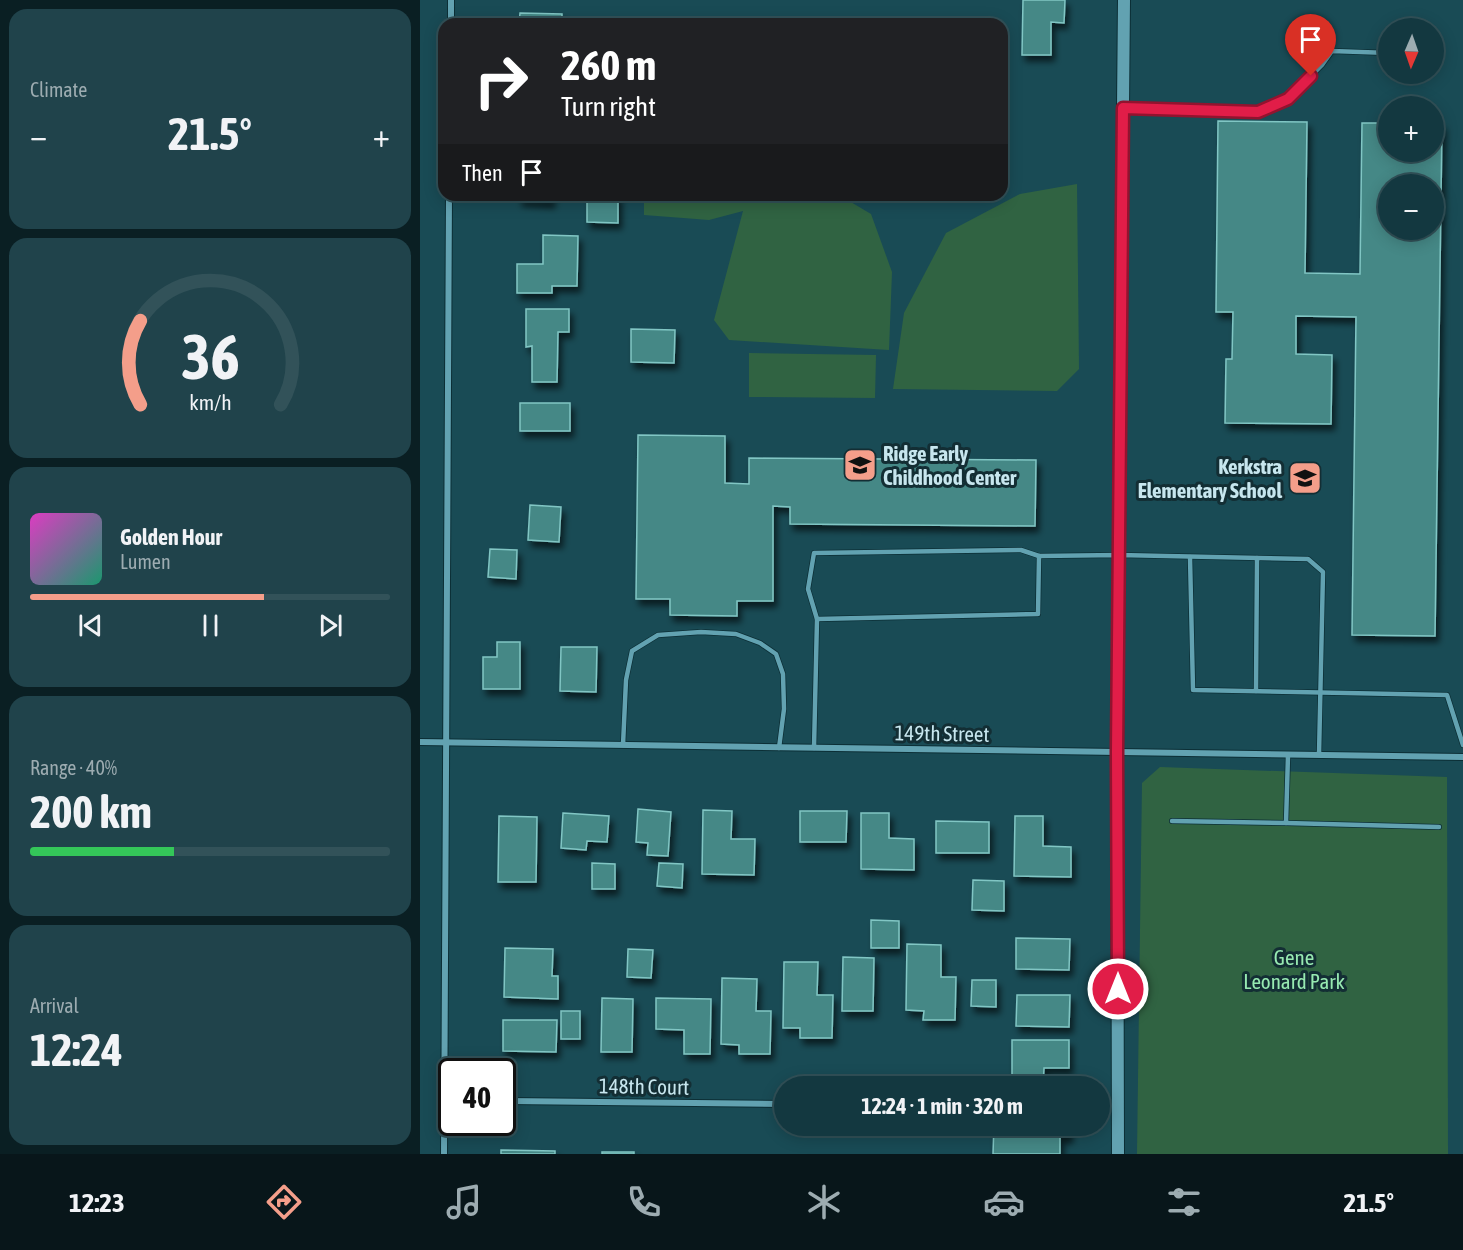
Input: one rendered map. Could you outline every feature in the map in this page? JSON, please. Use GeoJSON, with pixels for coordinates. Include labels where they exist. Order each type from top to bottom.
{"type":"FeatureCollection","features":[{"type":"Feature","properties":{"kind":"street"},"geometry":{"type":"LineString","coordinates":[[451,0],[451,18]]}},
{"type":"Feature","properties":{"kind":"street"},"geometry":{"type":"LineString","coordinates":[[1118,1154],[1117,752],[1124,0]]}},
{"type":"Feature","properties":{"kind":"street"},"geometry":{"type":"LineString","coordinates":[[448,1058],[446,743],[449,201]]}},
{"type":"Feature","properties":{"kind":"street","name":"149th Street"},"geometry":{"type":"LineString","coordinates":[[420,742],[1463,758]]}},
{"type":"Feature","properties":{"kind":"street","name":"148th Court"},"geometry":{"type":"LineString","coordinates":[[516,1101],[774,1104]]}},
{"type":"Feature","properties":{"kind":"street"},"geometry":{"type":"LineString","coordinates":[[444,1154],[445,1136]]}},
{"type":"Feature","properties":{"kind":"lane"},"geometry":{"type":"LineString","coordinates":[[1123,108],[1258,112],[1288,99],[1322,65],[1332,51],[1378,53]]}},
{"type":"Feature","properties":{"kind":"lane"},"geometry":{"type":"LineString","coordinates":[[814,748],[817,619],[807,588],[814,553],[1021,550],[1040,556],[1119,555],[1308,559],[1323,572],[1319,755]]}},
{"type":"Feature","properties":{"kind":"lane"},"geometry":{"type":"LineString","coordinates":[[817,619],[1038,614],[1040,556]]}},
{"type":"Feature","properties":{"kind":"lane"},"geometry":{"type":"LineString","coordinates":[[1190,557],[1193,690],[1448,695],[1463,745]]}},
{"type":"Feature","properties":{"kind":"lane"},"geometry":{"type":"LineString","coordinates":[[1256,691],[1257,558]]}},
{"type":"Feature","properties":{"kind":"lane"},"geometry":{"type":"LineString","coordinates":[[623,745],[626,680],[632,651],[658,634],[701,632],[736,634],[760,643],[776,654],[783,674],[784,709],[779,748]]}},
{"type":"Feature","properties":{"kind":"lane"},"geometry":{"type":"LineString","coordinates":[[1286,823],[1288,755]]}},
{"type":"Feature","properties":{"kind":"lane"},"geometry":{"type":"LineString","coordinates":[[1172,821],[1439,827]]}},
{"type":"Feature","properties":{"kind":"green space"},"geometry":{"type":"Polygon","coordinates":[[[1077,184],[1079,369],[1057,391],[893,389],[904,313],[946,233],[1020,194],[1077,184]]]}},
{"type":"Feature","properties":{"kind":"green space"},"geometry":{"type":"Polygon","coordinates":[[[644,201],[849,201],[871,214],[892,272],[889,350],[729,340],[714,320],[743,211],[709,220],[644,215],[644,201]]]}},
{"type":"Feature","properties":{"kind":"green space"},"geometry":{"type":"Polygon","coordinates":[[[749,353],[876,355],[875,398],[749,397],[749,353]]]}},
{"type":"Feature","properties":{"kind":"green space","name":"Gene Leonard Park"},"geometry":{"type":"Polygon","coordinates":[[[1160,767],[1447,777],[1448,1154],[1137,1154],[1142,783],[1160,767]]]}},
{"type":"Feature","properties":{"kind":"building"},"geometry":{"type":"Polygon","coordinates":[[[1023,0],[1065,0],[1064,23],[1051,22],[1051,55],[1022,55],[1023,0]]]}},
{"type":"Feature","properties":{"kind":"building"},"geometry":{"type":"Polygon","coordinates":[[[520,13],[562,14],[562,18],[520,18],[520,13]]]}},
{"type":"Feature","properties":{"kind":"building"},"geometry":{"type":"Polygon","coordinates":[[[1218,121],[1307,122],[1305,273],[1360,274],[1362,123],[1378,123],[1378,162],[1441,162],[1441,174],[1378,174],[1378,240],[1440,240],[1435,636],[1352,635],[1356,317],[1296,316],[1296,354],[1332,355],[1331,424],[1225,423],[1226,359],[1232,359],[1233,312],[1216,312],[1218,121]]]}},
{"type":"Feature","properties":{"kind":"building"},"geometry":{"type":"Polygon","coordinates":[[[587,201],[618,201],[618,223],[587,222],[587,201]]]}},
{"type":"Feature","properties":{"kind":"building"},"geometry":{"type":"Polygon","coordinates":[[[543,235],[578,236],[577,286],[552,286],[552,293],[517,293],[517,264],[543,264],[543,235]]]}},
{"type":"Feature","properties":{"kind":"building"},"geometry":{"type":"Polygon","coordinates":[[[526,309],[569,309],[569,332],[558,332],[557,382],[532,382],[532,346],[526,347],[526,309]]]}},
{"type":"Feature","properties":{"kind":"building"},"geometry":{"type":"Polygon","coordinates":[[[631,329],[675,330],[674,363],[631,362],[631,329]]]}},
{"type":"Feature","properties":{"kind":"building"},"geometry":{"type":"Polygon","coordinates":[[[520,403],[570,403],[570,431],[520,431],[520,403]]]}},
{"type":"Feature","properties":{"kind":"building"},"geometry":{"type":"Polygon","coordinates":[[[638,435],[725,436],[725,483],[749,484],[749,458],[1036,460],[1035,526],[790,524],[790,507],[773,506],[773,601],[737,601],[737,616],[670,615],[670,599],[636,599],[638,435]]]}},
{"type":"Feature","properties":{"kind":"building"},"geometry":{"type":"Polygon","coordinates":[[[530,505],[561,507],[559,542],[528,540],[530,505]]]}},
{"type":"Feature","properties":{"kind":"building"},"geometry":{"type":"Polygon","coordinates":[[[490,549],[517,550],[516,579],[488,577],[490,549]]]}},
{"type":"Feature","properties":{"kind":"building"},"geometry":{"type":"Polygon","coordinates":[[[497,642],[520,642],[520,689],[483,689],[483,657],[497,657],[497,642]]]}},
{"type":"Feature","properties":{"kind":"building"},"geometry":{"type":"Polygon","coordinates":[[[561,647],[597,647],[596,692],[560,691],[561,647]]]}},
{"type":"Feature","properties":{"kind":"building"},"geometry":{"type":"Polygon","coordinates":[[[638,809],[671,812],[668,856],[647,855],[648,843],[636,842],[638,809]]]}},
{"type":"Feature","properties":{"kind":"building"},"geometry":{"type":"Polygon","coordinates":[[[703,810],[732,811],[731,839],[755,839],[754,875],[702,874],[703,810]]]}},
{"type":"Feature","properties":{"kind":"building"},"geometry":{"type":"Polygon","coordinates":[[[800,811],[847,811],[846,842],[800,842],[800,811]]]}},
{"type":"Feature","properties":{"kind":"building"},"geometry":{"type":"Polygon","coordinates":[[[563,813],[609,816],[607,842],[587,841],[586,850],[561,848],[563,813]]]}},
{"type":"Feature","properties":{"kind":"building"},"geometry":{"type":"Polygon","coordinates":[[[861,813],[889,813],[889,838],[914,839],[914,870],[861,869],[861,813]]]}},
{"type":"Feature","properties":{"kind":"building"},"geometry":{"type":"Polygon","coordinates":[[[499,816],[537,817],[536,882],[498,882],[499,816]]]}},
{"type":"Feature","properties":{"kind":"building"},"geometry":{"type":"Polygon","coordinates":[[[1015,816],[1043,816],[1043,846],[1071,847],[1071,877],[1014,876],[1015,816]]]}},
{"type":"Feature","properties":{"kind":"building"},"geometry":{"type":"Polygon","coordinates":[[[936,821],[989,822],[989,853],[936,853],[936,821]]]}},
{"type":"Feature","properties":{"kind":"building"},"geometry":{"type":"Polygon","coordinates":[[[592,863],[615,864],[615,889],[592,889],[592,863]]]}},
{"type":"Feature","properties":{"kind":"building"},"geometry":{"type":"Polygon","coordinates":[[[659,863],[683,864],[682,888],[657,886],[659,863]]]}},
{"type":"Feature","properties":{"kind":"building"},"geometry":{"type":"Polygon","coordinates":[[[973,880],[1004,881],[1004,911],[972,910],[973,880]]]}},
{"type":"Feature","properties":{"kind":"building"},"geometry":{"type":"Polygon","coordinates":[[[871,920],[899,921],[899,948],[871,948],[871,920]]]}},
{"type":"Feature","properties":{"kind":"building"},"geometry":{"type":"Polygon","coordinates":[[[1016,938],[1070,939],[1069,970],[1016,969],[1016,938]]]}},
{"type":"Feature","properties":{"kind":"building"},"geometry":{"type":"Polygon","coordinates":[[[907,944],[941,945],[941,977],[956,977],[955,1020],[923,1020],[924,1011],[906,1010],[907,944]]]}},
{"type":"Feature","properties":{"kind":"building"},"geometry":{"type":"Polygon","coordinates":[[[505,948],[553,949],[552,976],[558,976],[558,999],[504,997],[505,948]]]}},
{"type":"Feature","properties":{"kind":"building"},"geometry":{"type":"Polygon","coordinates":[[[628,949],[653,950],[651,978],[627,977],[628,949]]]}},
{"type":"Feature","properties":{"kind":"building"},"geometry":{"type":"Polygon","coordinates":[[[843,957],[874,958],[873,1011],[842,1011],[843,957]]]}},
{"type":"Feature","properties":{"kind":"building"},"geometry":{"type":"Polygon","coordinates":[[[784,962],[818,962],[817,995],[833,995],[832,1038],[800,1038],[800,1028],[783,1028],[784,962]]]}},
{"type":"Feature","properties":{"kind":"building"},"geometry":{"type":"Polygon","coordinates":[[[722,978],[757,979],[756,1011],[771,1011],[770,1054],[739,1054],[739,1045],[721,1044],[722,978]]]}},
{"type":"Feature","properties":{"kind":"building"},"geometry":{"type":"Polygon","coordinates":[[[972,980],[996,980],[996,1007],[971,1006],[972,980]]]}},
{"type":"Feature","properties":{"kind":"building"},"geometry":{"type":"Polygon","coordinates":[[[1017,995],[1070,995],[1069,1027],[1016,1026],[1017,995]]]}},
{"type":"Feature","properties":{"kind":"building"},"geometry":{"type":"Polygon","coordinates":[[[602,998],[633,999],[632,1052],[601,1052],[602,998]]]}},
{"type":"Feature","properties":{"kind":"building"},"geometry":{"type":"Polygon","coordinates":[[[656,998],[711,999],[710,1054],[684,1054],[684,1030],[656,1029],[656,998]]]}},
{"type":"Feature","properties":{"kind":"building"},"geometry":{"type":"Polygon","coordinates":[[[561,1011],[580,1011],[580,1039],[561,1039],[561,1011]]]}},
{"type":"Feature","properties":{"kind":"building"},"geometry":{"type":"Polygon","coordinates":[[[503,1020],[557,1020],[556,1052],[503,1051],[503,1020]]]}},
{"type":"Feature","properties":{"kind":"building"},"geometry":{"type":"Polygon","coordinates":[[[1012,1040],[1069,1040],[1069,1068],[1044,1068],[1044,1076],[1012,1076],[1012,1040]]]}},
{"type":"Feature","properties":{"kind":"building"},"geometry":{"type":"Polygon","coordinates":[[[994,1136],[1069,1136],[1060,1137],[1060,1154],[993,1154],[994,1136]]]}},
{"type":"Feature","properties":{"kind":"building"},"geometry":{"type":"Polygon","coordinates":[[[501,1150],[555,1151],[555,1154],[501,1154],[501,1150]]]}},
{"type":"Feature","properties":{"kind":"building"},"geometry":{"type":"Polygon","coordinates":[[[602,1152],[634,1152],[634,1154],[602,1154],[602,1152]]]}},
{"type":"Feature","properties":{"kind":"place","name":"Ridge Early Childhood Center"},"geometry":{"type":"Point","coordinates":[860,465]}},
{"type":"Feature","properties":{"kind":"place","name":"Kerkstra Elementary School"},"geometry":{"type":"Point","coordinates":[1305,478]}},
{"type":"Feature","properties":{"kind":"route"},"geometry":{"type":"LineString","coordinates":[[1118,989],[1117,752],[1123,108],[1258,112],[1288,99],[1311,76]]}}]}
